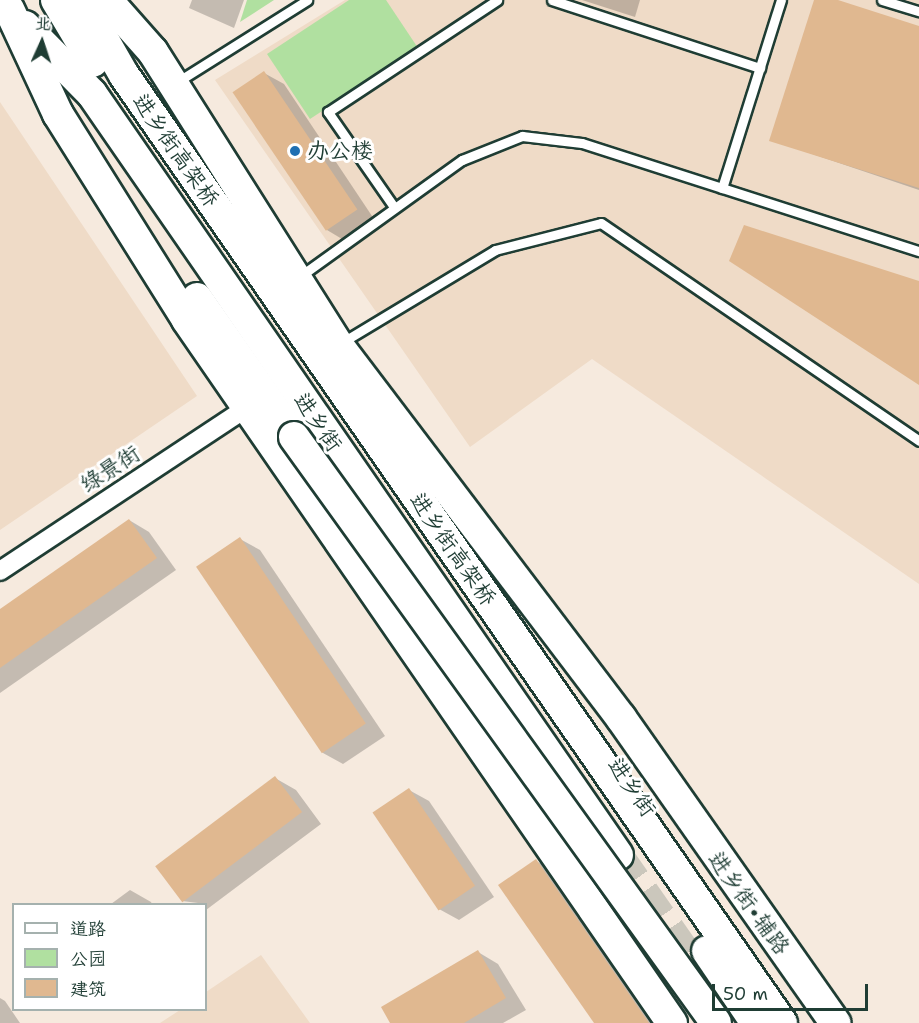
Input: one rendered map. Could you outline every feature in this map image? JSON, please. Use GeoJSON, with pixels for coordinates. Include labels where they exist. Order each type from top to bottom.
{"type":"FeatureCollection","features":[{"type":"Feature","properties":{"kind":"highway"},"geometry":{"type":"LineString","coordinates":[[56,0],[115,80]]}},
{"type":"Feature","properties":{"kind":"highway"},"geometry":{"type":"LineString","coordinates":[[81,0],[115,80]]}},
{"type":"Feature","properties":{"kind":"highway","name":"进乡街"},"geometry":{"type":"LineString","coordinates":[[101,0],[271,272],[597,735],[673,820]]}},
{"type":"Feature","properties":{"kind":"highway"},"geometry":{"type":"LineString","coordinates":[[106,0],[153,52],[338,345],[621,718],[673,820]]}},
{"type":"Feature","properties":{"kind":"highway"},"geometry":{"type":"LineString","coordinates":[[7,5],[58,114],[246,408],[509,792],[672,1023]]}},
{"type":"Feature","properties":{"kind":"highway","name":"进乡街"},"geometry":{"type":"LineString","coordinates":[[7,5],[92,94],[618,855]]}},
{"type":"Feature","properties":{"kind":"highway","name":"进乡街高架桥"},"geometry":{"type":"LineString","coordinates":[[115,80],[756,1023]]}},
{"type":"Feature","properties":{"kind":"highway","name":"进乡街高架桥"},"geometry":{"type":"LineString","coordinates":[[115,80],[782,1023]]}},
{"type":"Feature","properties":{"kind":"highway"},"geometry":{"type":"LineString","coordinates":[[80,146],[185,281],[294,437],[716,1023]]}},
{"type":"Feature","properties":{"kind":"highway"},"geometry":{"type":"LineString","coordinates":[[597,735],[621,718]]}},
{"type":"Feature","properties":{"kind":"highway"},"geometry":{"type":"LineString","coordinates":[[509,792],[554,763]]}},
{"type":"Feature","properties":{"kind":"highway","name":"进乡街•辅路"},"geometry":{"type":"LineString","coordinates":[[673,820],[835,1023]]}},
{"type":"Feature","properties":{"kind":"street","name":"绿景街"},"geometry":{"type":"LineString","coordinates":[[0,571],[246,408]]}},
{"type":"Feature","properties":{"kind":"lane"},"geometry":{"type":"LineString","coordinates":[[173,85],[307,0]]}},
{"type":"Feature","properties":{"kind":"lane"},"geometry":{"type":"LineString","coordinates":[[394,207],[328,112],[497,0]]}},
{"type":"Feature","properties":{"kind":"lane"},"geometry":{"type":"LineString","coordinates":[[552,0],[760,68]]}},
{"type":"Feature","properties":{"kind":"lane"},"geometry":{"type":"LineString","coordinates":[[722,188],[782,0]]}},
{"type":"Feature","properties":{"kind":"lane"},"geometry":{"type":"LineString","coordinates":[[882,0],[919,11]]}},
{"type":"Feature","properties":{"kind":"lane"},"geometry":{"type":"LineString","coordinates":[[295,280],[462,160],[522,136],[582,143],[919,251]]}},
{"type":"Feature","properties":{"kind":"lane"},"geometry":{"type":"LineString","coordinates":[[338,345],[495,250],[602,223],[919,441]]}},
{"type":"Feature","properties":{"kind":"shaded area"},"geometry":{"type":"Polygon","coordinates":[[[345,0],[919,0],[919,584],[592,359],[470,447],[215,80],[345,0]]]}},
{"type":"Feature","properties":{"kind":"shaded area"},"geometry":{"type":"Polygon","coordinates":[[[0,102],[197,396],[0,530],[0,102]]]}},
{"type":"Feature","properties":{"kind":"shaded area"},"geometry":{"type":"Polygon","coordinates":[[[261,955],[310,1023],[160,1023],[178,1011],[207,1011],[207,991],[261,955]]]}},
{"type":"Feature","properties":{"kind":"green space"},"geometry":{"type":"Polygon","coordinates":[[[247,0],[274,0],[240,22],[247,0]]]}},
{"type":"Feature","properties":{"kind":"green space"},"geometry":{"type":"Polygon","coordinates":[[[349,0],[386,0],[418,48],[310,119],[267,54],[349,0]]]}},
{"type":"Feature","properties":{"kind":"building"},"geometry":{"type":"Polygon","coordinates":[[[814,0],[838,0],[919,26],[919,188],[769,141],[814,0]]]}},
{"type":"Feature","properties":{"kind":"building","name":"办公楼"},"geometry":{"type":"Polygon","coordinates":[[[264,71],[357,209],[326,231],[232,92],[264,71]]]}},
{"type":"Feature","properties":{"kind":"building"},"geometry":{"type":"Polygon","coordinates":[[[744,225],[919,281],[919,385],[729,261],[744,225]]]}},
{"type":"Feature","properties":{"kind":"building"},"geometry":{"type":"Polygon","coordinates":[[[129,519],[157,558],[0,668],[0,609],[129,519]]]}},
{"type":"Feature","properties":{"kind":"building"},"geometry":{"type":"Polygon","coordinates":[[[240,537],[366,724],[322,753],[196,567],[240,537]]]}},
{"type":"Feature","properties":{"kind":"building"},"geometry":{"type":"Polygon","coordinates":[[[275,776],[302,812],[182,902],[155,866],[275,776]]]}},
{"type":"Feature","properties":{"kind":"building"},"geometry":{"type":"Polygon","coordinates":[[[409,788],[475,886],[439,910],[373,813],[409,788]]]}},
{"type":"Feature","properties":{"kind":"building"},"geometry":{"type":"Polygon","coordinates":[[[536,859],[649,1023],[594,1023],[498,885],[536,859]]]}},
{"type":"Feature","properties":{"kind":"building"},"geometry":{"type":"Polygon","coordinates":[[[478,950],[506,998],[464,1023],[390,1023],[381,1007],[478,950]]]}},
{"type":"Feature","properties":{"kind":"tunnel"},"geometry":{"type":"LineString","coordinates":[[618,855],[735,1023]]}},
{"type":"Feature","properties":{"kind":"place","name":"办公楼"},"geometry":{"type":"Point","coordinates":[295,151]}}]}
